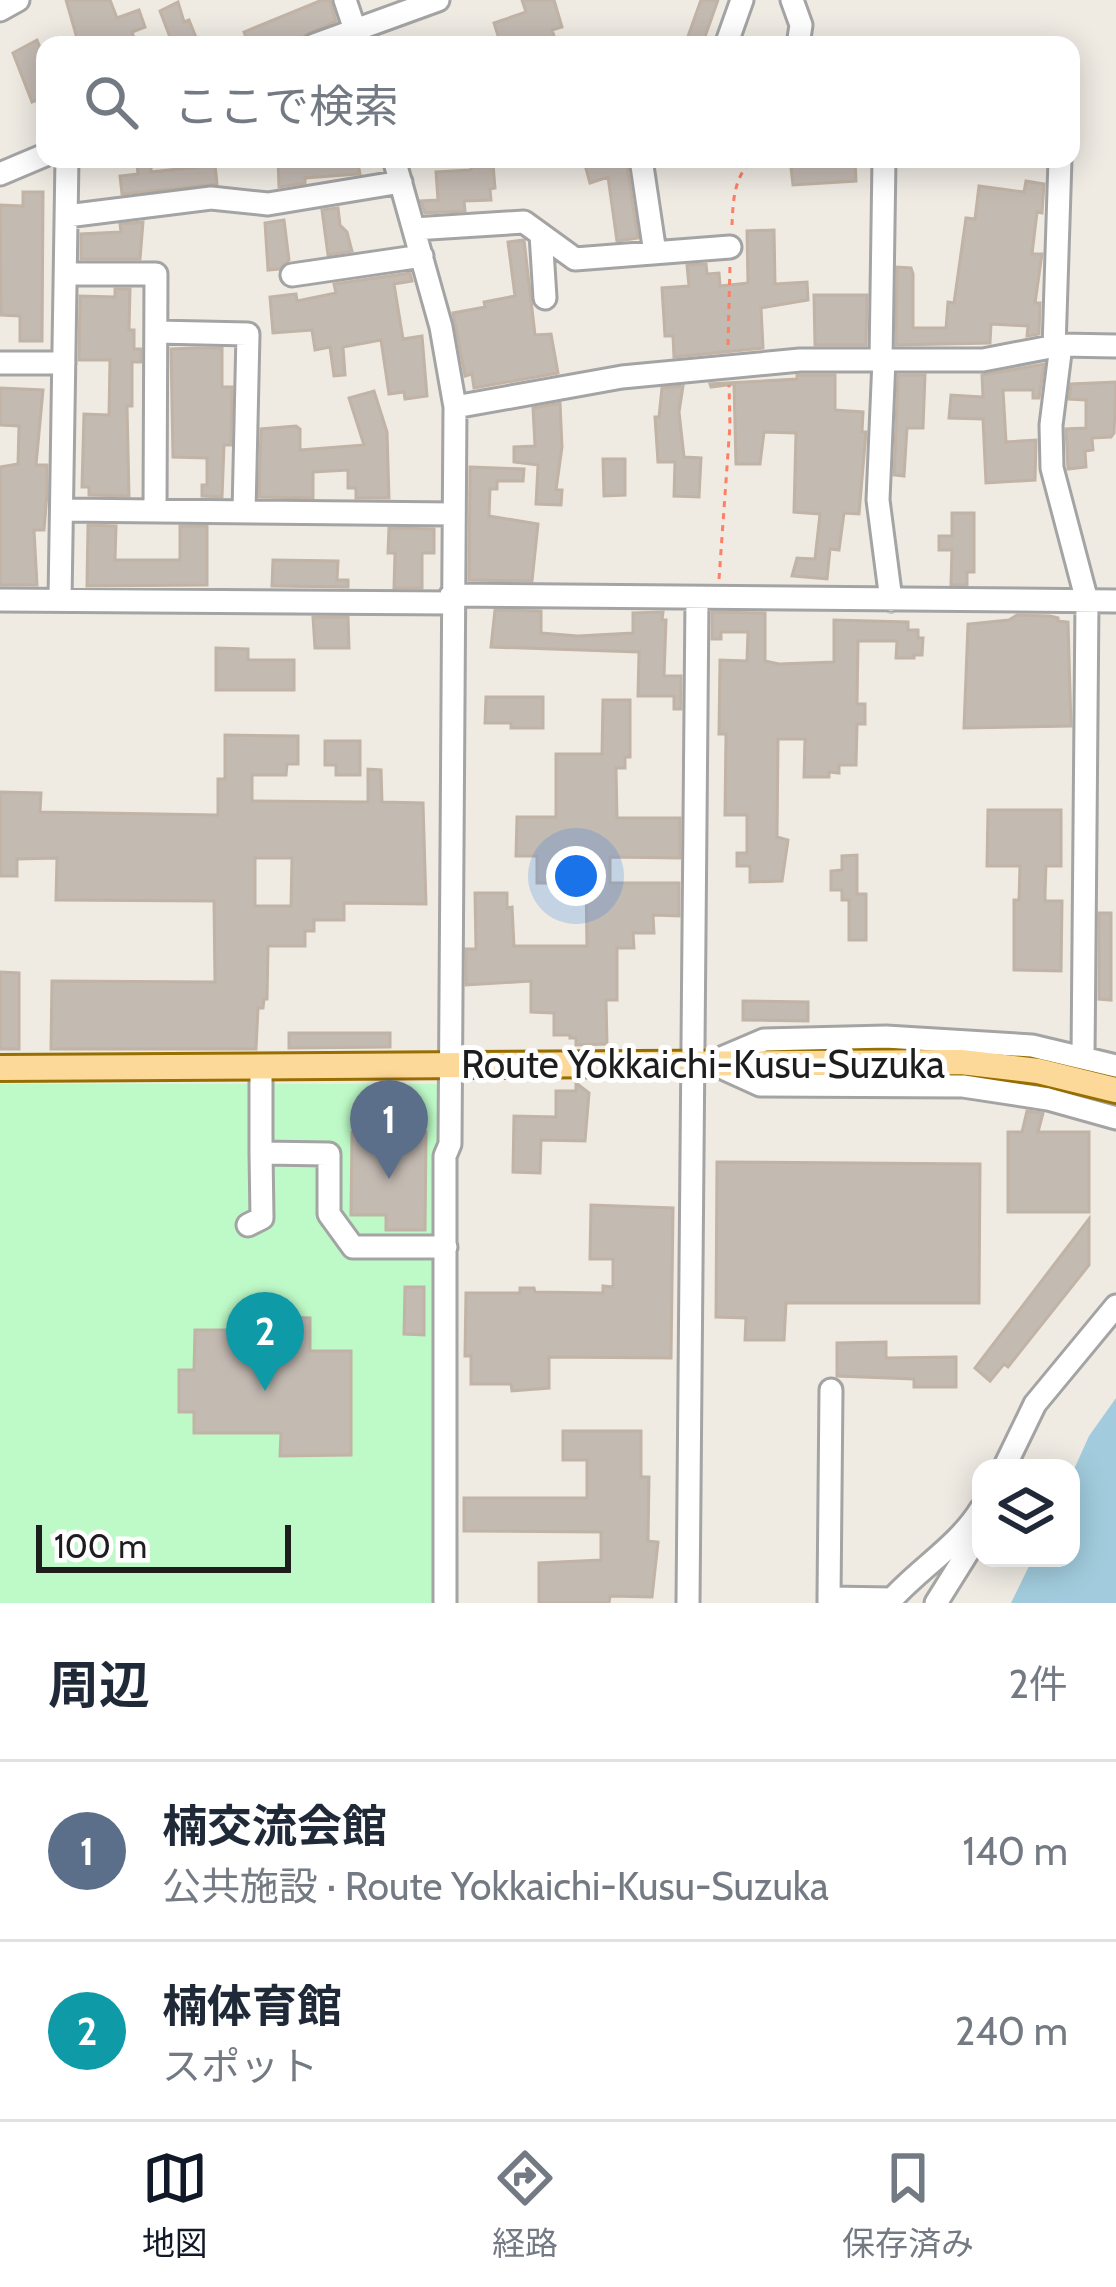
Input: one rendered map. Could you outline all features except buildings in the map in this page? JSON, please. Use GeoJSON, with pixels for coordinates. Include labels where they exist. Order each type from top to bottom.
{"type":"FeatureCollection","features":[{"type":"Feature","properties":{"kind":"main road","name":"Route Yokkaichi-Kusu-Suzuka"},"geometry":{"type":"LineString","coordinates":[[0,1068],[961,1062],[1038,1071],[1116,1090]]}},
{"type":"Feature","properties":{"kind":"street"},"geometry":{"type":"LineString","coordinates":[[0,10],[18,0]]}},
{"type":"Feature","properties":{"kind":"street"},"geometry":{"type":"LineString","coordinates":[[344,0],[358,36]]}},
{"type":"Feature","properties":{"kind":"street"},"geometry":{"type":"LineString","coordinates":[[360,36],[438,0]]}},
{"type":"Feature","properties":{"kind":"street"},"geometry":{"type":"LineString","coordinates":[[729,36],[742,0]]}},
{"type":"Feature","properties":{"kind":"street"},"geometry":{"type":"LineString","coordinates":[[792,0],[801,25],[799,36]]}},
{"type":"Feature","properties":{"kind":"street"},"geometry":{"type":"LineString","coordinates":[[0,174],[36,159]]}},
{"type":"Feature","properties":{"kind":"street"},"geometry":{"type":"LineString","coordinates":[[60,600],[67,168]]}},
{"type":"Feature","properties":{"kind":"street"},"geometry":{"type":"LineString","coordinates":[[396,168],[450,363],[455,407],[445,1603]]}},
{"type":"Feature","properties":{"kind":"street"},"geometry":{"type":"LineString","coordinates":[[642,168],[655,253]]}},
{"type":"Feature","properties":{"kind":"street"},"geometry":{"type":"LineString","coordinates":[[884,168],[878,500],[891,600]]}},
{"type":"Feature","properties":{"kind":"street"},"geometry":{"type":"LineString","coordinates":[[1060,168],[1052,468],[1088,602],[1083,1057]]}},
{"type":"Feature","properties":{"kind":"street"},"geometry":{"type":"LineString","coordinates":[[67,216],[211,198],[268,204],[400,182]]}},
{"type":"Feature","properties":{"kind":"street"},"geometry":{"type":"LineString","coordinates":[[414,229],[524,222],[575,259],[730,247]]}},
{"type":"Feature","properties":{"kind":"street"},"geometry":{"type":"LineString","coordinates":[[541,234],[545,298]]}},
{"type":"Feature","properties":{"kind":"street"},"geometry":{"type":"LineString","coordinates":[[292,275],[422,256]]}},
{"type":"Feature","properties":{"kind":"street"},"geometry":{"type":"LineString","coordinates":[[65,274],[156,274],[155,510]]}},
{"type":"Feature","properties":{"kind":"street"},"geometry":{"type":"LineString","coordinates":[[157,332],[248,334],[244,512]]}},
{"type":"Feature","properties":{"kind":"street"},"geometry":{"type":"LineString","coordinates":[[455,407],[622,376],[800,360],[983,360],[1058,347],[1116,346]]}},
{"type":"Feature","properties":{"kind":"street"},"geometry":{"type":"LineString","coordinates":[[0,363],[64,363]]}},
{"type":"Feature","properties":{"kind":"street"},"geometry":{"type":"LineString","coordinates":[[62,510],[453,514]]}},
{"type":"Feature","properties":{"kind":"street"},"geometry":{"type":"LineString","coordinates":[[688,1603],[707,598]]}},
{"type":"Feature","properties":{"kind":"street"},"geometry":{"type":"LineString","coordinates":[[0,600],[1116,601]]}},
{"type":"Feature","properties":{"kind":"street"},"geometry":{"type":"LineString","coordinates":[[701,1063],[764,1040],[886,1037],[1032,1046],[1116,1066]]}},
{"type":"Feature","properties":{"kind":"street"},"geometry":{"type":"LineString","coordinates":[[701,1063],[760,1084],[963,1086],[1048,1099],[1116,1118]]}},
{"type":"Feature","properties":{"kind":"street"},"geometry":{"type":"LineString","coordinates":[[248,1225],[262,1218],[261,1067]]}},
{"type":"Feature","properties":{"kind":"street"},"geometry":{"type":"LineString","coordinates":[[261,1153],[329,1154],[329,1214],[353,1247],[446,1246]]}},
{"type":"Feature","properties":{"kind":"street"},"geometry":{"type":"LineString","coordinates":[[1008,1459],[1035,1404],[1116,1306]]}},
{"type":"Feature","properties":{"kind":"street"},"geometry":{"type":"LineString","coordinates":[[831,1390],[829,1600],[892,1599],[972,1522]]}},
{"type":"Feature","properties":{"kind":"street"},"geometry":{"type":"LineString","coordinates":[[936,1603],[972,1546]]}},
{"type":"Feature","properties":{"kind":"path"},"geometry":{"type":"LineString","coordinates":[[707,598],[730,424],[728,367]]}},
{"type":"Feature","properties":{"kind":"green space"},"geometry":{"type":"Polygon","coordinates":[[[0,1084],[438,1084],[434,1603],[0,1603],[0,1084]]]}},
{"type":"Feature","properties":{"kind":"water"},"geometry":{"type":"Polygon","coordinates":[[[1116,1398],[1116,1603],[1011,1603],[1029,1567],[1080,1567],[1079,1459],[1116,1398]]]}},
{"type":"Feature","properties":{"kind":"place","name":"楠交流会館"},"geometry":{"type":"Point","coordinates":[389,1179]}},
{"type":"Feature","properties":{"kind":"place","name":"楠体育館"},"geometry":{"type":"Point","coordinates":[265,1391]}}]}
